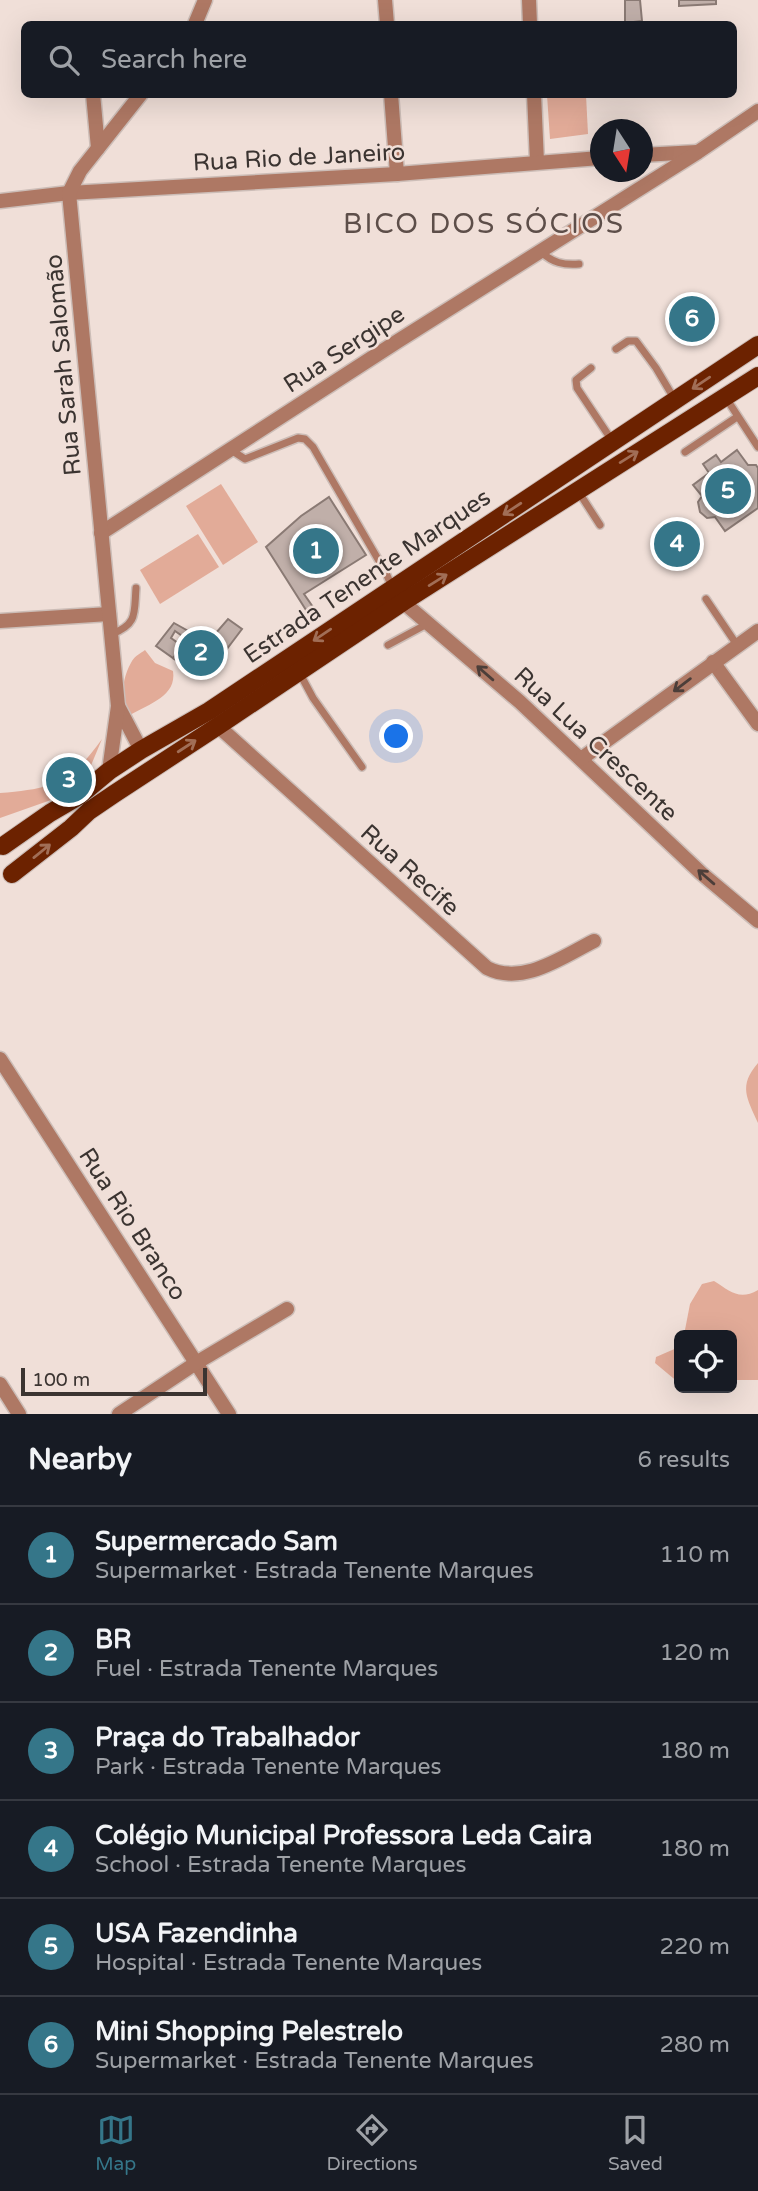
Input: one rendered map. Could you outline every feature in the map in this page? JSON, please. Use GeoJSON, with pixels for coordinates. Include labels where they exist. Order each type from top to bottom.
{"type":"FeatureCollection","features":[{"type":"Feature","properties":{"kind":"main road","name":"Estrada Tenente Marques"},"geometry":{"type":"LineString","coordinates":[[6,876],[114,793],[299,672],[398,595],[614,442],[758,345]]}},
{"type":"Feature","properties":{"kind":"main road","name":"Estrada Tenente Marques"},"geometry":{"type":"LineString","coordinates":[[2,846],[79,796],[109,771],[141,750],[398,595],[578,491],[758,376]]}},
{"type":"Feature","properties":{"kind":"main road"},"geometry":{"type":"LineString","coordinates":[[114,793],[120,784],[145,767],[141,750]]}},
{"type":"Feature","properties":{"kind":"main road"},"geometry":{"type":"LineString","coordinates":[[2,846],[12,851],[16,860],[6,876]]}},
{"type":"Feature","properties":{"kind":"street"},"geometry":{"type":"LineString","coordinates":[[196,21],[205,0]]}},
{"type":"Feature","properties":{"kind":"street"},"geometry":{"type":"LineString","coordinates":[[385,0],[387,21]]}},
{"type":"Feature","properties":{"kind":"street"},"geometry":{"type":"LineString","coordinates":[[529,0],[530,21]]}},
{"type":"Feature","properties":{"kind":"street"},"geometry":{"type":"LineString","coordinates":[[93,98],[98,148]]}},
{"type":"Feature","properties":{"kind":"street"},"geometry":{"type":"LineString","coordinates":[[69,193],[79,171],[138,98]]}},
{"type":"Feature","properties":{"kind":"street"},"geometry":{"type":"LineString","coordinates":[[391,98],[397,174]]}},
{"type":"Feature","properties":{"kind":"street"},"geometry":{"type":"LineString","coordinates":[[534,98],[537,162]]}},
{"type":"Feature","properties":{"kind":"street","name":"Rua Sergipe"},"geometry":{"type":"LineString","coordinates":[[101,533],[758,111]]}},
{"type":"Feature","properties":{"kind":"street"},"geometry":{"type":"LineString","coordinates":[[653,154],[698,152]]}},
{"type":"Feature","properties":{"kind":"street","name":"Rua Rio de Janeiro"},"geometry":{"type":"LineString","coordinates":[[0,201],[69,193],[397,174],[590,159]]}},
{"type":"Feature","properties":{"kind":"street","name":"Rua Sarah Salomão"},"geometry":{"type":"LineString","coordinates":[[69,193],[101,533]]}},
{"type":"Feature","properties":{"kind":"street"},"geometry":{"type":"LineString","coordinates":[[101,533],[118,706],[109,771]]}},
{"type":"Feature","properties":{"kind":"street","name":"Rua Lua Crescente"},"geometry":{"type":"LineString","coordinates":[[398,595],[520,702],[701,873],[758,921]]}},
{"type":"Feature","properties":{"kind":"street"},"geometry":{"type":"LineString","coordinates":[[0,621],[109,614]]}},
{"type":"Feature","properties":{"kind":"street"},"geometry":{"type":"LineString","coordinates":[[581,760],[758,631]]}},
{"type":"Feature","properties":{"kind":"street"},"geometry":{"type":"LineString","coordinates":[[713,662],[758,724]]}},
{"type":"Feature","properties":{"kind":"street"},"geometry":{"type":"LineString","coordinates":[[118,706],[141,750]]}},
{"type":"Feature","properties":{"kind":"street","name":"Rua Recife"},"geometry":{"type":"LineString","coordinates":[[218,726],[487,968],[508,975],[522,974],[594,941]]}},
{"type":"Feature","properties":{"kind":"street","name":"Rua Rio Branco"},"geometry":{"type":"LineString","coordinates":[[0,1059],[5,1079],[229,1414]]}},
{"type":"Feature","properties":{"kind":"street"},"geometry":{"type":"LineString","coordinates":[[118,1414],[196,1363],[287,1309]]}},
{"type":"Feature","properties":{"kind":"street"},"geometry":{"type":"LineString","coordinates":[[0,1384],[19,1414]]}},
{"type":"Feature","properties":{"kind":"lane"},"geometry":{"type":"LineString","coordinates":[[540,251],[551,261],[565,265],[579,264]]}},
{"type":"Feature","properties":{"kind":"lane"},"geometry":{"type":"LineString","coordinates":[[616,349],[628,341],[636,341],[676,401]]}},
{"type":"Feature","properties":{"kind":"lane"},"geometry":{"type":"LineString","coordinates":[[591,368],[576,380],[577,388],[614,442]]}},
{"type":"Feature","properties":{"kind":"lane"},"geometry":{"type":"LineString","coordinates":[[725,396],[758,447]]}},
{"type":"Feature","properties":{"kind":"lane"},"geometry":{"type":"LineString","coordinates":[[685,452],[737,417]]}},
{"type":"Feature","properties":{"kind":"lane"},"geometry":{"type":"LineString","coordinates":[[230,450],[245,459],[298,438],[305,439],[313,447],[398,595]]}},
{"type":"Feature","properties":{"kind":"lane"},"geometry":{"type":"LineString","coordinates":[[578,491],[600,524]]}},
{"type":"Feature","properties":{"kind":"lane"},"geometry":{"type":"LineString","coordinates":[[111,634],[128,626],[134,618],[136,588]]}},
{"type":"Feature","properties":{"kind":"lane"},"geometry":{"type":"LineString","coordinates":[[706,599],[737,645]]}},
{"type":"Feature","properties":{"kind":"lane"},"geometry":{"type":"LineString","coordinates":[[388,645],[428,623]]}},
{"type":"Feature","properties":{"kind":"lane"},"geometry":{"type":"LineString","coordinates":[[299,672],[313,698],[362,766]]}},
{"type":"Feature","properties":{"kind":"shaded area"},"geometry":{"type":"Polygon","coordinates":[[[547,98],[586,98],[588,134],[550,139],[547,98]]]}},
{"type":"Feature","properties":{"kind":"shaded area"},"geometry":{"type":"Polygon","coordinates":[[[221,484],[258,542],[223,565],[186,506],[221,484]]]}},
{"type":"Feature","properties":{"kind":"shaded area"},"geometry":{"type":"Polygon","coordinates":[[[198,534],[219,567],[160,604],[140,570],[198,534]]]}},
{"type":"Feature","properties":{"kind":"shaded area"},"geometry":{"type":"Polygon","coordinates":[[[145,650],[155,663],[173,671],[173,680],[171,687],[160,698],[130,715],[124,703],[124,681],[132,661],[145,650]]]}},
{"type":"Feature","properties":{"kind":"shaded area"},"geometry":{"type":"Polygon","coordinates":[[[102,739],[87,775],[51,800],[0,818],[0,793],[34,789],[59,781],[80,765],[102,739]]]}},
{"type":"Feature","properties":{"kind":"shaded area"},"geometry":{"type":"Polygon","coordinates":[[[758,1063],[758,1123],[748,1099],[746,1086],[758,1063]]]}},
{"type":"Feature","properties":{"kind":"shaded area"},"geometry":{"type":"Polygon","coordinates":[[[714,1281],[740,1295],[758,1290],[758,1380],[737,1380],[737,1330],[685,1330],[690,1304],[702,1284],[714,1281]]]}},
{"type":"Feature","properties":{"kind":"shaded area"},"geometry":{"type":"Polygon","coordinates":[[[674,1349],[674,1379],[655,1363],[656,1357],[674,1349]]]}},
{"type":"Feature","properties":{"kind":"building"},"geometry":{"type":"Polygon","coordinates":[[[625,0],[640,0],[642,21],[625,21],[625,0]]]}},
{"type":"Feature","properties":{"kind":"building"},"geometry":{"type":"Polygon","coordinates":[[[679,0],[716,0],[716,4],[679,6],[679,0]]]}},
{"type":"Feature","properties":{"kind":"building"},"geometry":{"type":"Polygon","coordinates":[[[737,450],[748,465],[756,465],[758,468],[758,508],[725,531],[715,517],[707,518],[700,512],[698,502],[702,496],[693,485],[709,473],[703,464],[716,455],[721,462],[737,450]]]}},
{"type":"Feature","properties":{"kind":"building"},"geometry":{"type":"Polygon","coordinates":[[[329,497],[366,555],[304,594],[313,607],[306,610],[266,547],[301,516],[329,497]]]}},
{"type":"Feature","properties":{"kind":"building"},"geometry":{"type":"Polygon","coordinates":[[[228,619],[242,629],[205,678],[174,659],[187,638],[203,648],[228,619]]]}},
{"type":"Feature","properties":{"kind":"building"},"geometry":{"type":"Polygon","coordinates":[[[174,623],[190,632],[185,638],[175,631],[171,638],[182,646],[173,658],[156,646],[174,623]]]}},
{"type":"Feature","properties":{"kind":"place","name":"Mini Shopping Pelestrelo"},"geometry":{"type":"Point","coordinates":[692,319]}},
{"type":"Feature","properties":{"kind":"place","name":"USA Fazendinha"},"geometry":{"type":"Point","coordinates":[728,491]}},
{"type":"Feature","properties":{"kind":"place","name":"Colégio Municipal Professora Leda Caira"},"geometry":{"type":"Point","coordinates":[677,544]}},
{"type":"Feature","properties":{"kind":"place","name":"Supermercado Sam"},"geometry":{"type":"Point","coordinates":[316,551]}},
{"type":"Feature","properties":{"kind":"place","name":"BR"},"geometry":{"type":"Point","coordinates":[201,653]}},
{"type":"Feature","properties":{"kind":"place","name":"Praça do Trabalhador"},"geometry":{"type":"Point","coordinates":[69,780]}},
{"type":"Feature","properties":{"kind":"district","name":"BICO DOS SÓCIOS"},"geometry":{"type":"Point","coordinates":[484,223]}}]}
